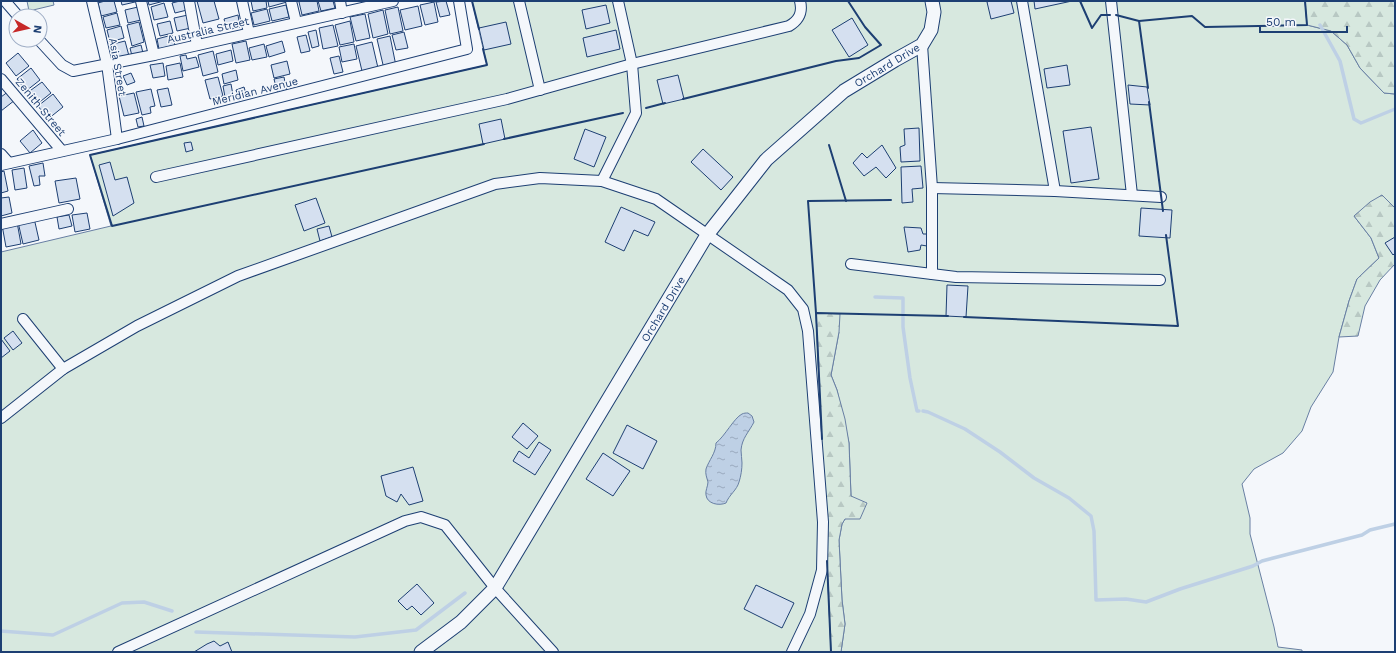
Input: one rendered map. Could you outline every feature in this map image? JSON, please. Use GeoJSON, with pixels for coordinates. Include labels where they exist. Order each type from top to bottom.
{"type":"FeatureCollection","features":[{"type":"Feature","properties":{"kind":"street","name":"Asia Street"},"geometry":{"type":"LineString","coordinates":[[92,1],[107,64],[117,139]]}},
{"type":"Feature","properties":{"kind":"street"},"geometry":{"type":"LineString","coordinates":[[141,1],[154,55]]}},
{"type":"Feature","properties":{"kind":"street"},"geometry":{"type":"LineString","coordinates":[[189,1],[197,45]]}},
{"type":"Feature","properties":{"kind":"street"},"geometry":{"type":"LineString","coordinates":[[242,1],[249,33]]}},
{"type":"Feature","properties":{"kind":"street"},"geometry":{"type":"LineString","coordinates":[[291,1],[296,22]]}},
{"type":"Feature","properties":{"kind":"street"},"geometry":{"type":"LineString","coordinates":[[340,1],[342,13]]}},
{"type":"Feature","properties":{"kind":"street","name":"Australia Street"},"geometry":{"type":"LineString","coordinates":[[46,48],[62,65],[73,71],[154,55],[392,1]]}},
{"type":"Feature","properties":{"kind":"street","name":"Meridian Avenue"},"geometry":{"type":"LineString","coordinates":[[5,164],[117,139],[467,49],[459,1]]}},
{"type":"Feature","properties":{"kind":"street"},"geometry":{"type":"LineString","coordinates":[[519,1],[540,90]]}},
{"type":"Feature","properties":{"kind":"street"},"geometry":{"type":"LineString","coordinates":[[602,181],[636,114],[632,64],[618,1]]}},
{"type":"Feature","properties":{"kind":"street"},"geometry":{"type":"LineString","coordinates":[[156,177],[507,99],[632,64],[789,26],[796,22],[800,15],[802,8],[800,1]]}},
{"type":"Feature","properties":{"kind":"street","name":"Orchard Drive"},"geometry":{"type":"LineString","coordinates":[[421,652],[461,622],[495,588],[707,235],[766,160],[844,91],[922,45],[931,30],[934,12],[932,1]]}},
{"type":"Feature","properties":{"kind":"street"},"geometry":{"type":"LineString","coordinates":[[1022,1],[1055,192]]}},
{"type":"Feature","properties":{"kind":"street"},"geometry":{"type":"LineString","coordinates":[[1111,1],[1132,195]]}},
{"type":"Feature","properties":{"kind":"street"},"geometry":{"type":"LineString","coordinates":[[922,45],[932,188],[932,274]]}},
{"type":"Feature","properties":{"kind":"street","name":"Zenith Street"},"geometry":{"type":"LineString","coordinates":[[1,79],[62,151]]}},
{"type":"Feature","properties":{"kind":"street"},"geometry":{"type":"LineString","coordinates":[[1,154],[5,164]]}},
{"type":"Feature","properties":{"kind":"street"},"geometry":{"type":"LineString","coordinates":[[1,418],[63,369],[137,326],[238,276],[495,184],[540,178],[602,181],[656,199],[788,290],[803,309],[808,331],[823,522],[822,570],[810,614],[792,652]]}},
{"type":"Feature","properties":{"kind":"street"},"geometry":{"type":"LineString","coordinates":[[932,188],[1161,197]]}},
{"type":"Feature","properties":{"kind":"street"},"geometry":{"type":"LineString","coordinates":[[1,224],[68,209]]}},
{"type":"Feature","properties":{"kind":"street"},"geometry":{"type":"LineString","coordinates":[[851,264],[964,277],[1160,280]]}},
{"type":"Feature","properties":{"kind":"street"},"geometry":{"type":"LineString","coordinates":[[23,319],[63,369]]}},
{"type":"Feature","properties":{"kind":"street"},"geometry":{"type":"LineString","coordinates":[[118,652],[405,521],[421,517],[445,525],[495,588],[553,652]]}},
{"type":"Feature","properties":{"kind":"green space"},"geometry":{"type":"Polygon","coordinates":[[[27,1],[53,1],[54,5],[42,8],[28,8],[27,1]]]}},
{"type":"Feature","properties":{"kind":"green space"},"geometry":{"type":"Polygon","coordinates":[[[472,1],[1305,1],[1307,25],[1331,31],[1347,45],[1360,68],[1384,93],[1395,94],[1395,208],[1382,195],[1354,216],[1371,238],[1379,258],[1357,279],[1339,337],[1333,372],[1311,407],[1302,431],[1283,453],[1254,469],[1242,484],[1250,518],[1250,534],[1278,647],[1302,650],[1302,652],[841,652],[845,624],[842,600],[839,540],[842,524],[845,519],[851,496],[849,443],[837,390],[831,375],[839,332],[816,313],[831,652],[1,652],[1,252],[111,226],[90,155],[487,65],[472,1]]]}},
{"type":"Feature","properties":{"kind":"green space"},"geometry":{"type":"Polygon","coordinates":[[[1305,1],[1395,1],[1395,94],[1384,93],[1360,68],[1347,45],[1331,31],[1307,25],[1305,1]]]}},
{"type":"Feature","properties":{"kind":"green space"},"geometry":{"type":"Polygon","coordinates":[[[1382,195],[1395,208],[1395,264],[1380,280],[1365,306],[1358,336],[1339,337],[1357,279],[1379,258],[1371,238],[1354,216],[1370,202],[1382,195]]]}},
{"type":"Feature","properties":{"kind":"green space"},"geometry":{"type":"Polygon","coordinates":[[[816,313],[840,314],[839,332],[831,375],[845,419],[849,443],[851,496],[867,503],[860,519],[845,519],[842,524],[839,540],[842,600],[845,624],[841,652],[831,652],[816,313]]]}},
{"type":"Feature","properties":{"kind":"water"},"geometry":{"type":"Polygon","coordinates":[[[748,413],[752,416],[754,422],[744,439],[742,446],[742,468],[738,485],[726,503],[714,504],[707,498],[706,495],[708,482],[706,469],[714,453],[716,443],[739,416],[748,413]]]}},
{"type":"Feature","properties":{"kind":"building"},"geometry":{"type":"Polygon","coordinates":[[[114,1],[117,12],[101,16],[98,3],[114,1]]]}},
{"type":"Feature","properties":{"kind":"building"},"geometry":{"type":"Polygon","coordinates":[[[121,1],[135,1],[135,2],[122,5],[121,1]]]}},
{"type":"Feature","properties":{"kind":"building"},"geometry":{"type":"Polygon","coordinates":[[[148,1],[164,1],[149,5],[148,1]]]}},
{"type":"Feature","properties":{"kind":"building"},"geometry":{"type":"Polygon","coordinates":[[[185,1],[187,10],[175,13],[172,3],[185,1]]]}},
{"type":"Feature","properties":{"kind":"building"},"geometry":{"type":"Polygon","coordinates":[[[197,1],[214,1],[219,19],[203,23],[197,1]]]}},
{"type":"Feature","properties":{"kind":"building"},"geometry":{"type":"Polygon","coordinates":[[[251,1],[266,1],[267,8],[253,11],[251,1]]]}},
{"type":"Feature","properties":{"kind":"building"},"geometry":{"type":"Polygon","coordinates":[[[268,1],[286,1],[287,2],[269,7],[268,1]]]}},
{"type":"Feature","properties":{"kind":"building"},"geometry":{"type":"Polygon","coordinates":[[[317,1],[319,11],[302,15],[299,2],[317,1]]]}},
{"type":"Feature","properties":{"kind":"building"},"geometry":{"type":"Polygon","coordinates":[[[318,1],[333,1],[335,8],[321,11],[318,1]]]}},
{"type":"Feature","properties":{"kind":"building"},"geometry":{"type":"Polygon","coordinates":[[[446,1],[450,15],[440,17],[436,2],[446,1]]]}},
{"type":"Feature","properties":{"kind":"building"},"geometry":{"type":"Polygon","coordinates":[[[1011,1],[1014,13],[991,19],[987,2],[1011,1]]]}},
{"type":"Feature","properties":{"kind":"building"},"geometry":{"type":"Polygon","coordinates":[[[1034,1],[1072,1],[1035,9],[1034,1]]]}},
{"type":"Feature","properties":{"kind":"building"},"geometry":{"type":"Polygon","coordinates":[[[434,2],[438,22],[425,25],[420,5],[434,2]]]}},
{"type":"Feature","properties":{"kind":"building"},"geometry":{"type":"Polygon","coordinates":[[[164,3],[168,17],[154,20],[151,7],[164,3]]]}},
{"type":"Feature","properties":{"kind":"building"},"geometry":{"type":"Polygon","coordinates":[[[286,5],[289,17],[272,21],[269,9],[286,5]]]}},
{"type":"Feature","properties":{"kind":"building"},"geometry":{"type":"Polygon","coordinates":[[[606,5],[610,23],[586,29],[582,10],[606,5]]]}},
{"type":"Feature","properties":{"kind":"building"},"geometry":{"type":"Polygon","coordinates":[[[418,6],[422,26],[405,30],[400,10],[418,6]]]}},
{"type":"Feature","properties":{"kind":"building"},"geometry":{"type":"Polygon","coordinates":[[[138,7],[141,20],[128,23],[125,10],[138,7]]]}},
{"type":"Feature","properties":{"kind":"building"},"geometry":{"type":"Polygon","coordinates":[[[398,7],[403,31],[390,34],[385,10],[398,7]]]}},
{"type":"Feature","properties":{"kind":"building"},"geometry":{"type":"Polygon","coordinates":[[[267,9],[270,21],[254,25],[251,13],[267,9]]]}},
{"type":"Feature","properties":{"kind":"building"},"geometry":{"type":"Polygon","coordinates":[[[383,10],[388,34],[373,38],[368,14],[383,10]]]}},
{"type":"Feature","properties":{"kind":"building"},"geometry":{"type":"Polygon","coordinates":[[[117,13],[120,25],[106,28],[103,17],[117,13]]]}},
{"type":"Feature","properties":{"kind":"building"},"geometry":{"type":"Polygon","coordinates":[[[365,14],[370,38],[356,41],[350,17],[365,14]]]}},
{"type":"Feature","properties":{"kind":"building"},"geometry":{"type":"Polygon","coordinates":[[[188,15],[191,28],[177,31],[174,18],[188,15]]]}},
{"type":"Feature","properties":{"kind":"building"},"geometry":{"type":"Polygon","coordinates":[[[238,15],[240,27],[227,30],[224,19],[238,15]]]}},
{"type":"Feature","properties":{"kind":"building"},"geometry":{"type":"Polygon","coordinates":[[[852,18],[868,45],[849,57],[832,30],[852,18]]]}},
{"type":"Feature","properties":{"kind":"building"},"geometry":{"type":"Polygon","coordinates":[[[170,21],[173,33],[160,36],[157,24],[170,21]]]}},
{"type":"Feature","properties":{"kind":"building"},"geometry":{"type":"Polygon","coordinates":[[[350,21],[354,42],[340,45],[335,25],[350,21]]]}},
{"type":"Feature","properties":{"kind":"building"},"geometry":{"type":"Polygon","coordinates":[[[139,22],[144,42],[132,46],[127,25],[139,22]]]}},
{"type":"Feature","properties":{"kind":"building"},"geometry":{"type":"Polygon","coordinates":[[[506,22],[511,44],[484,50],[479,28],[506,22]]]}},
{"type":"Feature","properties":{"kind":"building"},"geometry":{"type":"Polygon","coordinates":[[[333,25],[338,46],[323,49],[319,28],[333,25]]]}},
{"type":"Feature","properties":{"kind":"building"},"geometry":{"type":"Polygon","coordinates":[[[121,26],[124,38],[110,42],[107,30],[121,26]]]}},
{"type":"Feature","properties":{"kind":"building"},"geometry":{"type":"Polygon","coordinates":[[[316,30],[319,46],[312,48],[308,32],[316,30]]]}},
{"type":"Feature","properties":{"kind":"building"},"geometry":{"type":"Polygon","coordinates":[[[616,30],[620,49],[587,57],[583,38],[616,30]]]}},
{"type":"Feature","properties":{"kind":"building"},"geometry":{"type":"Polygon","coordinates":[[[404,32],[408,48],[396,50],[392,35],[404,32]]]}},
{"type":"Feature","properties":{"kind":"building"},"geometry":{"type":"Polygon","coordinates":[[[172,35],[175,45],[159,49],[157,39],[172,35]]]}},
{"type":"Feature","properties":{"kind":"building"},"geometry":{"type":"Polygon","coordinates":[[[306,35],[310,51],[301,53],[297,37],[306,35]]]}},
{"type":"Feature","properties":{"kind":"building"},"geometry":{"type":"Polygon","coordinates":[[[390,36],[396,66],[384,69],[377,39],[390,36]]]}},
{"type":"Feature","properties":{"kind":"building"},"geometry":{"type":"Polygon","coordinates":[[[125,41],[129,56],[113,60],[109,45],[125,41]]]}},
{"type":"Feature","properties":{"kind":"building"},"geometry":{"type":"Polygon","coordinates":[[[246,41],[250,60],[236,63],[232,44],[246,41]]]}},
{"type":"Feature","properties":{"kind":"building"},"geometry":{"type":"Polygon","coordinates":[[[282,41],[285,52],[269,57],[266,46],[282,41]]]}},
{"type":"Feature","properties":{"kind":"building"},"geometry":{"type":"Polygon","coordinates":[[[372,42],[378,68],[362,71],[356,46],[372,42]]]}},
{"type":"Feature","properties":{"kind":"building"},"geometry":{"type":"Polygon","coordinates":[[[264,44],[267,57],[252,60],[249,48],[264,44]]]}},
{"type":"Feature","properties":{"kind":"building"},"geometry":{"type":"Polygon","coordinates":[[[354,44],[357,59],[342,62],[339,47],[354,44]]]}},
{"type":"Feature","properties":{"kind":"building"},"geometry":{"type":"Polygon","coordinates":[[[141,45],[143,53],[132,56],[130,48],[141,45]]]}},
{"type":"Feature","properties":{"kind":"building"},"geometry":{"type":"Polygon","coordinates":[[[231,50],[233,61],[218,65],[216,54],[231,50]]]}},
{"type":"Feature","properties":{"kind":"building"},"geometry":{"type":"Polygon","coordinates":[[[213,51],[218,72],[203,76],[198,55],[213,51]]]}},
{"type":"Feature","properties":{"kind":"building"},"geometry":{"type":"Polygon","coordinates":[[[18,53],[29,66],[16,76],[6,63],[18,53]]]}},
{"type":"Feature","properties":{"kind":"building"},"geometry":{"type":"Polygon","coordinates":[[[186,55],[187,59],[196,57],[199,67],[183,71],[180,56],[186,55]]]}},
{"type":"Feature","properties":{"kind":"building"},"geometry":{"type":"Polygon","coordinates":[[[339,56],[343,72],[334,74],[330,58],[339,56]]]}},
{"type":"Feature","properties":{"kind":"building"},"geometry":{"type":"Polygon","coordinates":[[[287,61],[290,74],[274,78],[271,65],[287,61]]]}},
{"type":"Feature","properties":{"kind":"building"},"geometry":{"type":"Polygon","coordinates":[[[163,63],[165,76],[153,78],[150,65],[163,63]]]}},
{"type":"Feature","properties":{"kind":"building"},"geometry":{"type":"Polygon","coordinates":[[[180,63],[183,77],[168,80],[166,66],[180,63]]]}},
{"type":"Feature","properties":{"kind":"building"},"geometry":{"type":"Polygon","coordinates":[[[1067,65],[1070,85],[1047,88],[1044,69],[1067,65]]]}},
{"type":"Feature","properties":{"kind":"building"},"geometry":{"type":"Polygon","coordinates":[[[31,68],[40,80],[26,91],[17,79],[31,68]]]}},
{"type":"Feature","properties":{"kind":"building"},"geometry":{"type":"Polygon","coordinates":[[[236,70],[238,80],[224,84],[222,74],[236,70]]]}},
{"type":"Feature","properties":{"kind":"building"},"geometry":{"type":"Polygon","coordinates":[[[131,73],[135,82],[127,85],[123,76],[131,73]]]}},
{"type":"Feature","properties":{"kind":"building"},"geometry":{"type":"Polygon","coordinates":[[[678,75],[684,99],[663,104],[657,80],[678,75]]]}},
{"type":"Feature","properties":{"kind":"building"},"geometry":{"type":"Polygon","coordinates":[[[218,77],[223,96],[210,99],[205,80],[218,77]]]}},
{"type":"Feature","properties":{"kind":"building"},"geometry":{"type":"Polygon","coordinates":[[[284,77],[287,93],[278,95],[274,79],[284,77]]]}},
{"type":"Feature","properties":{"kind":"building"},"geometry":{"type":"Polygon","coordinates":[[[42,82],[51,93],[36,105],[27,93],[42,82]]]}},
{"type":"Feature","properties":{"kind":"building"},"geometry":{"type":"Polygon","coordinates":[[[231,84],[233,95],[225,97],[223,86],[231,84]]]}},
{"type":"Feature","properties":{"kind":"building"},"geometry":{"type":"Polygon","coordinates":[[[1128,85],[1147,87],[1150,105],[1130,104],[1128,85]]]}},
{"type":"Feature","properties":{"kind":"building"},"geometry":{"type":"Polygon","coordinates":[[[244,87],[247,97],[239,100],[236,90],[244,87]]]}},
{"type":"Feature","properties":{"kind":"building"},"geometry":{"type":"Polygon","coordinates":[[[168,88],[172,105],[161,107],[157,90],[168,88]]]}},
{"type":"Feature","properties":{"kind":"building"},"geometry":{"type":"Polygon","coordinates":[[[151,89],[155,106],[150,107],[151,113],[142,115],[136,92],[151,89]]]}},
{"type":"Feature","properties":{"kind":"building"},"geometry":{"type":"Polygon","coordinates":[[[9,91],[15,100],[1,111],[1,97],[9,91]]]}},
{"type":"Feature","properties":{"kind":"building"},"geometry":{"type":"Polygon","coordinates":[[[134,93],[139,113],[124,116],[119,96],[134,93]]]}},
{"type":"Feature","properties":{"kind":"building"},"geometry":{"type":"Polygon","coordinates":[[[53,94],[63,107],[48,119],[38,106],[53,94]]]}},
{"type":"Feature","properties":{"kind":"building"},"geometry":{"type":"Polygon","coordinates":[[[142,117],[144,126],[138,127],[136,119],[142,117]]]}},
{"type":"Feature","properties":{"kind":"building"},"geometry":{"type":"Polygon","coordinates":[[[501,119],[505,139],[483,144],[479,124],[501,119]]]}},
{"type":"Feature","properties":{"kind":"building"},"geometry":{"type":"Polygon","coordinates":[[[1091,127],[1099,179],[1071,183],[1063,131],[1091,127]]]}},
{"type":"Feature","properties":{"kind":"building"},"geometry":{"type":"Polygon","coordinates":[[[919,128],[920,161],[901,162],[900,147],[905,145],[904,129],[919,128]]]}},
{"type":"Feature","properties":{"kind":"building"},"geometry":{"type":"Polygon","coordinates":[[[585,129],[606,137],[594,167],[574,159],[585,129]]]}},
{"type":"Feature","properties":{"kind":"building"},"geometry":{"type":"Polygon","coordinates":[[[33,130],[42,143],[30,153],[20,141],[33,130]]]}},
{"type":"Feature","properties":{"kind":"building"},"geometry":{"type":"Polygon","coordinates":[[[191,142],[193,150],[186,152],[184,143],[191,142]]]}},
{"type":"Feature","properties":{"kind":"building"},"geometry":{"type":"Polygon","coordinates":[[[882,145],[896,168],[886,178],[876,167],[864,176],[853,163],[862,153],[867,158],[882,145]]]}},
{"type":"Feature","properties":{"kind":"building"},"geometry":{"type":"Polygon","coordinates":[[[703,149],[733,177],[721,190],[691,162],[703,149]]]}},
{"type":"Feature","properties":{"kind":"building"},"geometry":{"type":"Polygon","coordinates":[[[110,162],[115,180],[127,177],[134,203],[113,216],[99,165],[110,162]]]}},
{"type":"Feature","properties":{"kind":"building"},"geometry":{"type":"Polygon","coordinates":[[[43,163],[45,176],[39,176],[40,185],[34,186],[29,166],[43,163]]]}},
{"type":"Feature","properties":{"kind":"building"},"geometry":{"type":"Polygon","coordinates":[[[921,166],[923,188],[912,189],[913,202],[902,203],[901,167],[921,166]]]}},
{"type":"Feature","properties":{"kind":"building"},"geometry":{"type":"Polygon","coordinates":[[[24,168],[27,188],[15,190],[12,170],[24,168]]]}},
{"type":"Feature","properties":{"kind":"building"},"geometry":{"type":"Polygon","coordinates":[[[4,171],[8,191],[1,193],[1,172],[4,171]]]}},
{"type":"Feature","properties":{"kind":"building"},"geometry":{"type":"Polygon","coordinates":[[[76,178],[80,199],[59,203],[55,181],[76,178]]]}},
{"type":"Feature","properties":{"kind":"building"},"geometry":{"type":"Polygon","coordinates":[[[9,197],[12,213],[1,216],[1,198],[9,197]]]}},
{"type":"Feature","properties":{"kind":"building"},"geometry":{"type":"Polygon","coordinates":[[[316,198],[325,223],[304,231],[295,205],[316,198]]]}},
{"type":"Feature","properties":{"kind":"building"},"geometry":{"type":"Polygon","coordinates":[[[621,207],[655,222],[648,236],[634,230],[624,251],[605,242],[621,207]]]}},
{"type":"Feature","properties":{"kind":"building"},"geometry":{"type":"Polygon","coordinates":[[[1141,208],[1172,210],[1170,238],[1139,236],[1141,208]]]}},
{"type":"Feature","properties":{"kind":"building"},"geometry":{"type":"Polygon","coordinates":[[[87,213],[90,229],[75,232],[72,215],[87,213]]]}},
{"type":"Feature","properties":{"kind":"building"},"geometry":{"type":"Polygon","coordinates":[[[69,215],[72,226],[59,229],[57,217],[69,215]]]}},
{"type":"Feature","properties":{"kind":"building"},"geometry":{"type":"Polygon","coordinates":[[[34,218],[39,240],[23,244],[18,222],[34,218]]]}},
{"type":"Feature","properties":{"kind":"building"},"geometry":{"type":"Polygon","coordinates":[[[17,222],[21,244],[6,247],[2,225],[17,222]]]}},
{"type":"Feature","properties":{"kind":"building"},"geometry":{"type":"Polygon","coordinates":[[[329,226],[332,237],[320,241],[317,229],[329,226]]]}},
{"type":"Feature","properties":{"kind":"building"},"geometry":{"type":"Polygon","coordinates":[[[904,227],[921,228],[923,234],[928,234],[927,246],[921,245],[920,250],[908,252],[904,227]]]}},
{"type":"Feature","properties":{"kind":"building"},"geometry":{"type":"Polygon","coordinates":[[[1395,237],[1395,253],[1393,255],[1385,243],[1395,237]]]}},
{"type":"Feature","properties":{"kind":"building"},"geometry":{"type":"Polygon","coordinates":[[[947,285],[968,286],[966,317],[946,316],[947,285]]]}},
{"type":"Feature","properties":{"kind":"building"},"geometry":{"type":"Polygon","coordinates":[[[13,331],[22,343],[13,350],[4,338],[13,331]]]}},
{"type":"Feature","properties":{"kind":"building"},"geometry":{"type":"Polygon","coordinates":[[[1,339],[10,351],[1,358],[1,339]]]}},
{"type":"Feature","properties":{"kind":"building"},"geometry":{"type":"Polygon","coordinates":[[[523,423],[538,436],[527,449],[512,437],[523,423]]]}},
{"type":"Feature","properties":{"kind":"building"},"geometry":{"type":"Polygon","coordinates":[[[627,425],[657,441],[643,469],[613,453],[627,425]]]}},
{"type":"Feature","properties":{"kind":"building"},"geometry":{"type":"Polygon","coordinates":[[[539,442],[551,450],[535,475],[513,461],[519,451],[529,458],[539,442]]]}},
{"type":"Feature","properties":{"kind":"building"},"geometry":{"type":"Polygon","coordinates":[[[603,453],[630,471],[613,496],[586,479],[603,453]]]}},
{"type":"Feature","properties":{"kind":"building"},"geometry":{"type":"Polygon","coordinates":[[[413,467],[423,501],[409,505],[401,494],[397,502],[386,496],[381,476],[413,467]]]}},
{"type":"Feature","properties":{"kind":"building"},"geometry":{"type":"Polygon","coordinates":[[[417,584],[434,603],[421,615],[412,606],[407,610],[398,601],[417,584]]]}},
{"type":"Feature","properties":{"kind":"building"},"geometry":{"type":"Polygon","coordinates":[[[756,585],[794,603],[782,628],[744,609],[756,585]]]}},
{"type":"Feature","properties":{"kind":"building"},"geometry":{"type":"Polygon","coordinates":[[[214,641],[220,646],[228,642],[232,652],[194,652],[207,644],[214,641]]]}},
{"type":"Feature","properties":{"kind":"waterway"},"geometry":{"type":"LineString","coordinates":[[1320,25],[1340,61],[1354,119],[1361,123],[1395,109]]}},
{"type":"Feature","properties":{"kind":"waterway"},"geometry":{"type":"LineString","coordinates":[[875,297],[903,298],[903,327],[910,378],[917,411],[919,411]]}},
{"type":"Feature","properties":{"kind":"waterway"},"geometry":{"type":"LineString","coordinates":[[923,411],[965,429],[1000,452],[1034,478],[1069,498],[1091,516],[1094,531],[1096,600],[1126,599],[1146,602],[1180,589],[1253,566],[1262,561],[1362,535],[1370,530],[1395,524]]}},
{"type":"Feature","properties":{"kind":"waterway"},"geometry":{"type":"LineString","coordinates":[[196,632],[355,637],[416,630],[465,593]]}},
{"type":"Feature","properties":{"kind":"waterway"},"geometry":{"type":"LineString","coordinates":[[1,631],[53,635],[122,603],[144,602],[172,611]]}},
{"type":"Feature","properties":{"kind":"wall"},"geometry":{"type":"LineString","coordinates":[[472,1],[479,29]]}},
{"type":"Feature","properties":{"kind":"wall"},"geometry":{"type":"LineString","coordinates":[[683,99],[836,61],[859,58],[881,45],[865,27],[848,1]]}},
{"type":"Feature","properties":{"kind":"wall"},"geometry":{"type":"LineString","coordinates":[[1080,1],[1092,28],[1101,15],[1110,15]]}},
{"type":"Feature","properties":{"kind":"wall"},"geometry":{"type":"LineString","coordinates":[[1116,15],[1139,21],[1192,16],[1205,27],[1307,25],[1305,1]]}},
{"type":"Feature","properties":{"kind":"wall"},"geometry":{"type":"LineString","coordinates":[[1139,21],[1148,88]]}},
{"type":"Feature","properties":{"kind":"wall"},"geometry":{"type":"LineString","coordinates":[[483,49],[487,65],[90,155],[112,226],[484,144]]}},
{"type":"Feature","properties":{"kind":"wall"},"geometry":{"type":"LineString","coordinates":[[1149,102],[1163,211]]}},
{"type":"Feature","properties":{"kind":"wall"},"geometry":{"type":"LineString","coordinates":[[646,108],[665,103]]}},
{"type":"Feature","properties":{"kind":"wall"},"geometry":{"type":"LineString","coordinates":[[504,139],[623,113]]}},
{"type":"Feature","properties":{"kind":"wall"},"geometry":{"type":"LineString","coordinates":[[829,145],[846,201]]}},
{"type":"Feature","properties":{"kind":"wall"},"geometry":{"type":"LineString","coordinates":[[816,313],[808,201],[891,200]]}},
{"type":"Feature","properties":{"kind":"wall"},"geometry":{"type":"LineString","coordinates":[[964,317],[1178,326],[1166,235]]}},
{"type":"Feature","properties":{"kind":"wall"},"geometry":{"type":"LineString","coordinates":[[822,439],[816,313],[948,316]]}},
{"type":"Feature","properties":{"kind":"wall"},"geometry":{"type":"LineString","coordinates":[[827,561],[831,652]]}}]}
